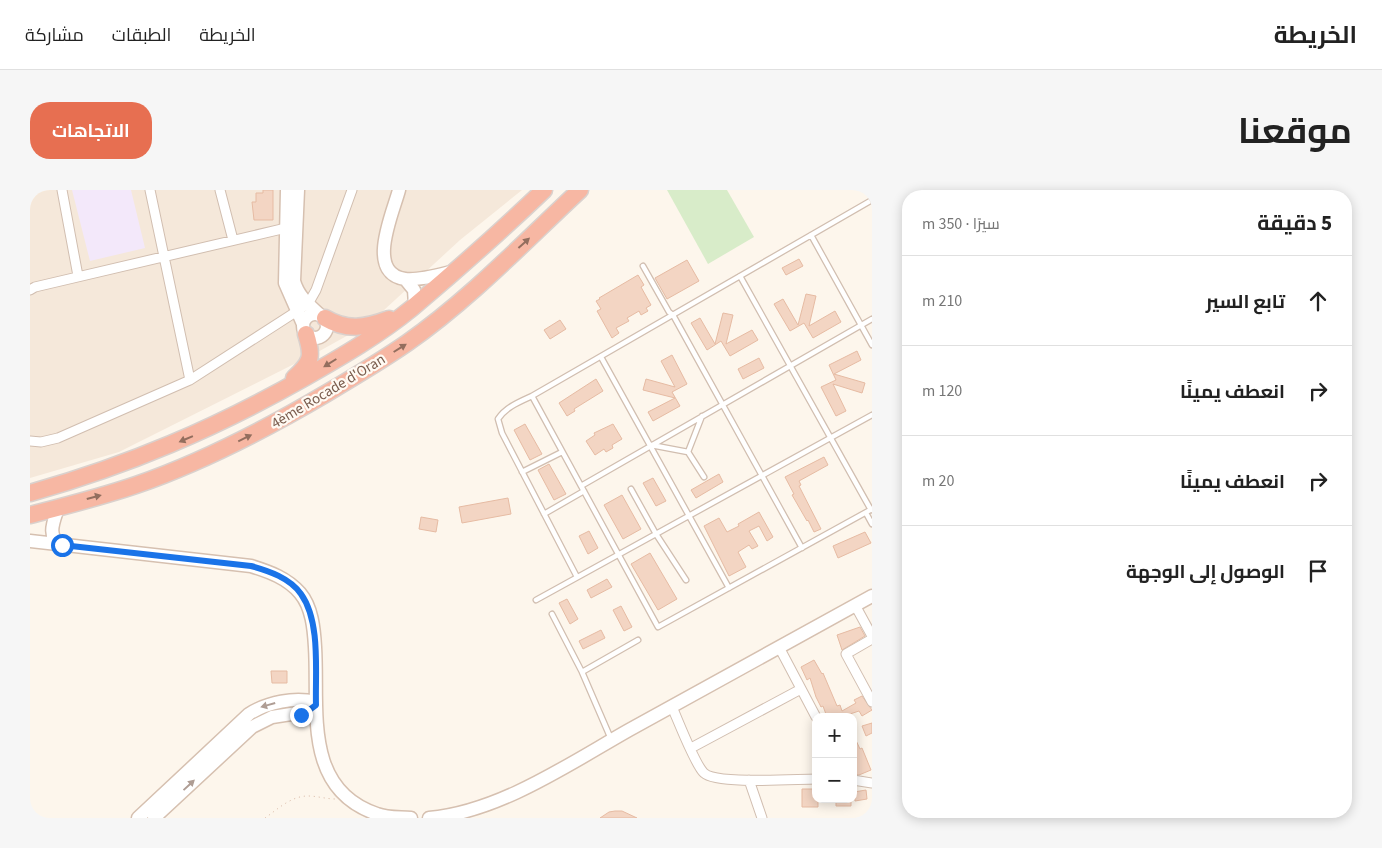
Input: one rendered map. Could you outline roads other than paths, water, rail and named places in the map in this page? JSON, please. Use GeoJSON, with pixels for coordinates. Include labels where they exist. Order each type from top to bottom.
{"type":"FeatureCollection","features":[{"type":"Feature","properties":{"kind":"highway","name":"4ème Rocade d'Oran"},"geometry":{"type":"LineString","coordinates":[[30,493],[63,484],[158,451],[270,398],[356,347],[413,307],[456,271],[544,190]]}},
{"type":"Feature","properties":{"kind":"highway","name":"4ème Rocade d'Oran"},"geometry":{"type":"LineString","coordinates":[[30,515],[137,484],[193,462],[267,427],[350,380],[407,343],[447,312],[580,190]]}},
{"type":"Feature","properties":{"kind":"highway"},"geometry":{"type":"LineString","coordinates":[[322,316],[335,324],[345,327],[358,327],[382,322],[413,307]]}},
{"type":"Feature","properties":{"kind":"highway"},"geometry":{"type":"LineString","coordinates":[[270,398],[309,363],[311,352],[305,329]]}},
{"type":"Feature","properties":{"kind":"main road"},"geometry":{"type":"LineString","coordinates":[[288,190],[285,283],[302,307],[322,316],[328,326],[325,334],[318,338],[314,338],[305,329],[302,307],[294,281],[298,190]]}},
{"type":"Feature","properties":{"kind":"main road"},"geometry":{"type":"LineString","coordinates":[[399,190],[383,250],[384,260],[388,268],[405,279],[414,290],[413,307]]}},
{"type":"Feature","properties":{"kind":"main road"},"geometry":{"type":"LineString","coordinates":[[405,279],[456,271]]}},
{"type":"Feature","properties":{"kind":"main road"},"geometry":{"type":"LineString","coordinates":[[305,329],[309,315],[322,316]]}},
{"type":"Feature","properties":{"kind":"main road"},"geometry":{"type":"LineString","coordinates":[[58,508],[52,533],[56,541],[62,545]]}},
{"type":"Feature","properties":{"kind":"main road"},"geometry":{"type":"LineString","coordinates":[[30,541],[244,565],[272,572],[287,581],[301,594],[310,610],[315,642],[319,748],[331,780],[343,794],[358,805],[378,815],[411,818]]}},
{"type":"Feature","properties":{"kind":"main road"},"geometry":{"type":"LineString","coordinates":[[429,818],[476,810],[540,780],[872,596]]}},
{"type":"Feature","properties":{"kind":"main road"},"geometry":{"type":"LineString","coordinates":[[300,700],[316,681]]}},
{"type":"Feature","properties":{"kind":"main road"},"geometry":{"type":"LineString","coordinates":[[138,818],[248,714],[264,706],[300,700],[316,704]]}},
{"type":"Feature","properties":{"kind":"main road"},"geometry":{"type":"LineString","coordinates":[[154,818],[252,727],[272,717],[308,711],[316,704]]}},
{"type":"Feature","properties":{"kind":"main road"},"geometry":{"type":"LineString","coordinates":[[296,713],[309,721],[318,734]]}},
{"type":"Feature","properties":{"kind":"street"},"geometry":{"type":"LineString","coordinates":[[62,190],[78,276]]}},
{"type":"Feature","properties":{"kind":"street"},"geometry":{"type":"LineString","coordinates":[[150,190],[190,380]]}},
{"type":"Feature","properties":{"kind":"street"},"geometry":{"type":"LineString","coordinates":[[220,190],[233,240]]}},
{"type":"Feature","properties":{"kind":"street"},"geometry":{"type":"LineString","coordinates":[[30,441],[41,442],[58,438],[190,380],[302,307],[316,290],[352,190]]}},
{"type":"Feature","properties":{"kind":"street"},"geometry":{"type":"LineString","coordinates":[[30,290],[78,276],[286,228]]}},
{"type":"Feature","properties":{"kind":"street"},"geometry":{"type":"LineString","coordinates":[[855,605],[872,638],[846,654],[872,702]]}},
{"type":"Feature","properties":{"kind":"street"},"geometry":{"type":"LineString","coordinates":[[779,647],[814,713]]}},
{"type":"Feature","properties":{"kind":"street"},"geometry":{"type":"LineString","coordinates":[[691,748],[801,689]]}},
{"type":"Feature","properties":{"kind":"street"},"geometry":{"type":"LineString","coordinates":[[672,706],[701,768],[710,777],[749,780],[812,779]]}},
{"type":"Feature","properties":{"kind":"street"},"geometry":{"type":"LineString","coordinates":[[749,780],[762,818]]}},
{"type":"Feature","properties":{"kind":"street"},"geometry":{"type":"LineString","coordinates":[[857,781],[872,783]]}},
{"type":"Feature","properties":{"kind":"lane"},"geometry":{"type":"LineString","coordinates":[[577,578],[502,433],[498,419],[502,412],[872,200]]}},
{"type":"Feature","properties":{"kind":"lane"},"geometry":{"type":"LineString","coordinates":[[811,235],[872,345]]}},
{"type":"Feature","properties":{"kind":"lane"},"geometry":{"type":"LineString","coordinates":[[643,266],[669,312],[673,315],[802,548]]}},
{"type":"Feature","properties":{"kind":"lane"},"geometry":{"type":"LineString","coordinates":[[740,276],[869,511],[872,524]]}},
{"type":"Feature","properties":{"kind":"lane"},"geometry":{"type":"LineString","coordinates":[[581,486],[872,319]]}},
{"type":"Feature","properties":{"kind":"lane"},"geometry":{"type":"LineString","coordinates":[[601,357],[729,588]]}},
{"type":"Feature","properties":{"kind":"lane"},"geometry":{"type":"LineString","coordinates":[[532,396],[658,627],[869,511]]}},
{"type":"Feature","properties":{"kind":"lane"},"geometry":{"type":"LineString","coordinates":[[536,600],[872,415]]}},
{"type":"Feature","properties":{"kind":"lane"},"geometry":{"type":"LineString","coordinates":[[688,452],[702,416]]}},
{"type":"Feature","properties":{"kind":"lane"},"geometry":{"type":"LineString","coordinates":[[651,446],[688,452],[704,478]]}},
{"type":"Feature","properties":{"kind":"lane"},"geometry":{"type":"LineString","coordinates":[[522,472],[562,452]]}},
{"type":"Feature","properties":{"kind":"lane"},"geometry":{"type":"LineString","coordinates":[[631,488],[656,534],[686,580]]}},
{"type":"Feature","properties":{"kind":"lane"},"geometry":{"type":"LineString","coordinates":[[544,514],[584,491]]}},
{"type":"Feature","properties":{"kind":"lane"},"geometry":{"type":"LineString","coordinates":[[552,614],[582,672],[611,740]]}},
{"type":"Feature","properties":{"kind":"lane"},"geometry":{"type":"LineString","coordinates":[[582,672],[638,640]]}}]}
